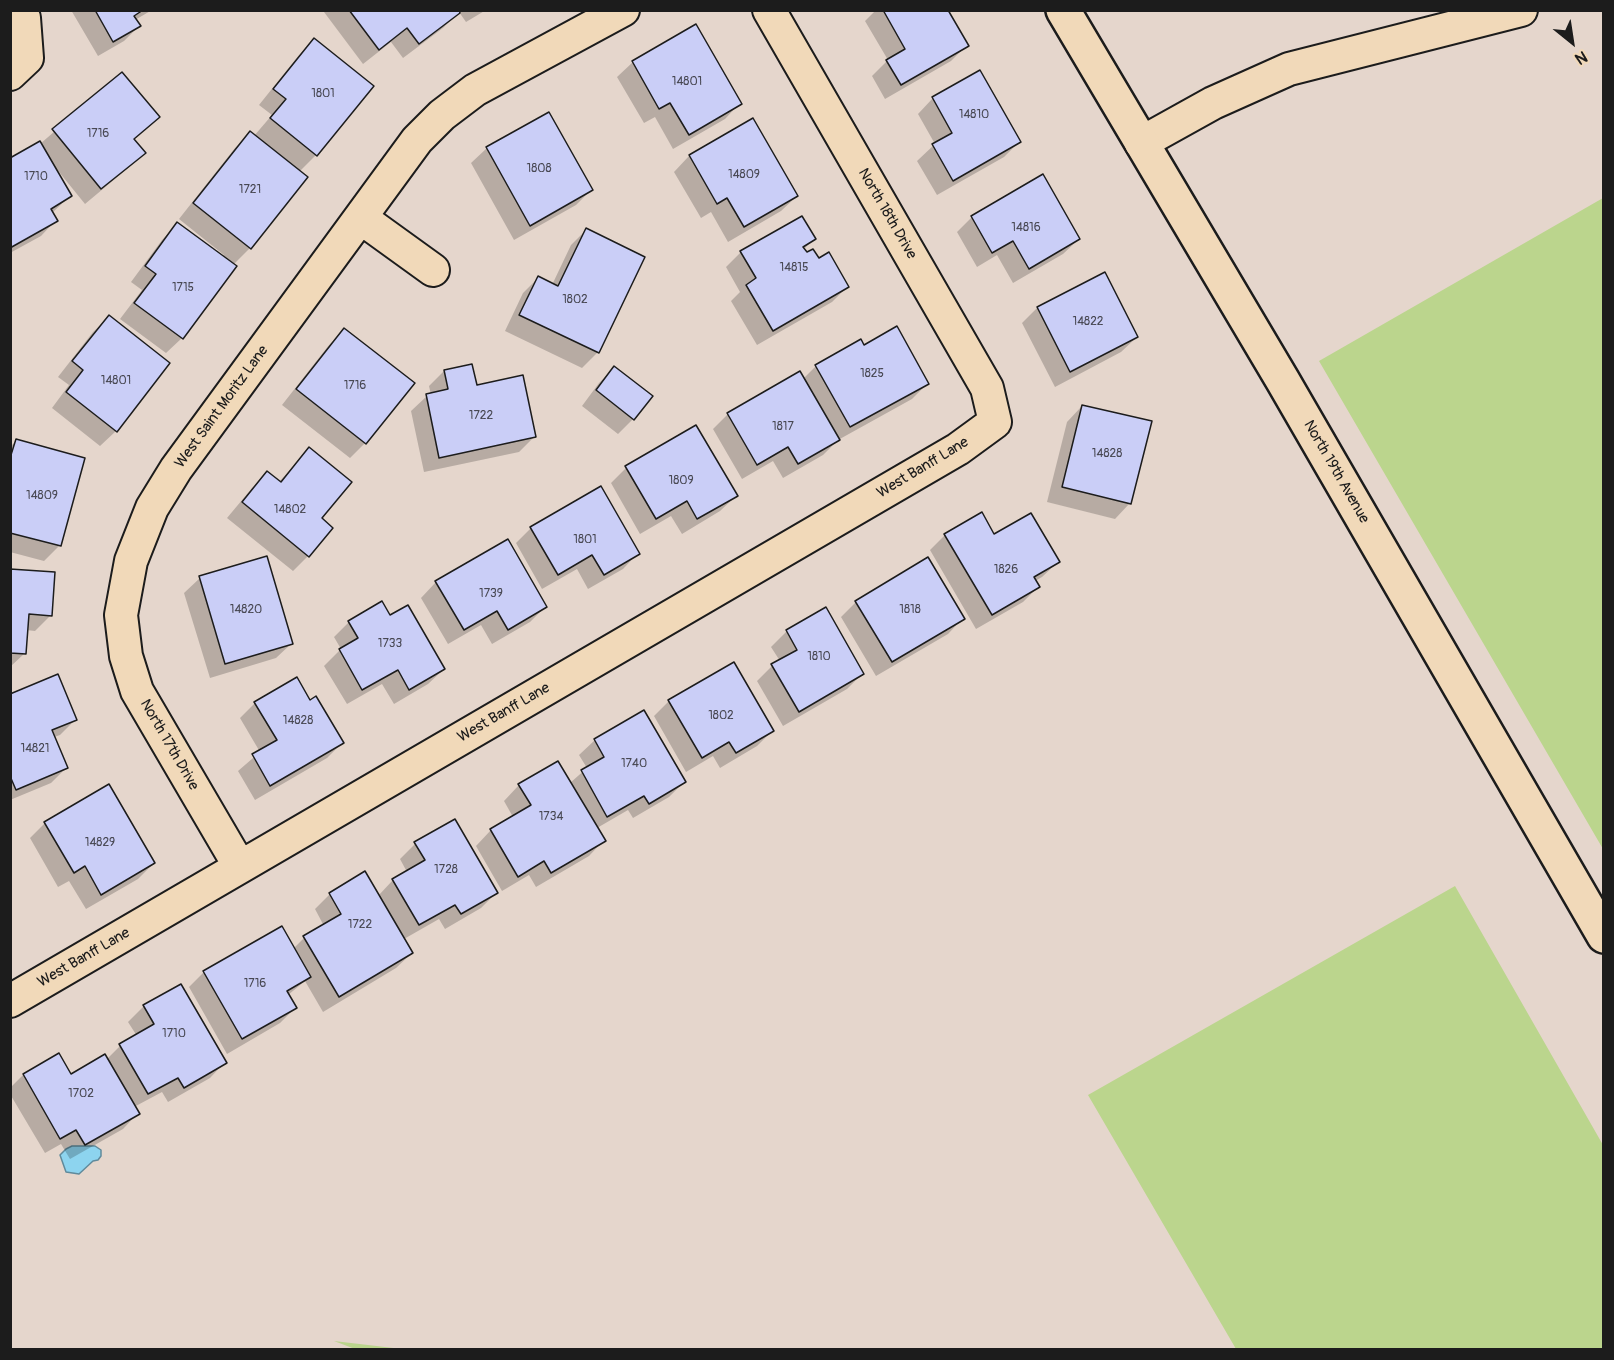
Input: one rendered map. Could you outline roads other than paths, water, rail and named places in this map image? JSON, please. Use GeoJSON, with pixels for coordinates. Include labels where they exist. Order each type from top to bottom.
{"type":"FeatureCollection","features":[{"type":"Feature","properties":{"kind":"main road","name":"North 19th Avenue"},"geometry":{"type":"LineString","coordinates":[[1063,10],[1277,371],[1604,936]]}},
{"type":"Feature","properties":{"kind":"street"},"geometry":{"type":"LineString","coordinates":[[10,74],[27,58],[24,18],[20,10]]}},
{"type":"Feature","properties":{"kind":"street","name":"West Saint Moritz Lane"},"geometry":{"type":"LineString","coordinates":[[121,615],[130,561],[152,508],[176,470],[417,140],[442,115],[475,90],[623,10]]}},
{"type":"Feature","properties":{"kind":"street","name":"North 18th Drive"},"geometry":{"type":"LineString","coordinates":[[769,10],[987,388],[995,422]]}},
{"type":"Feature","properties":{"kind":"street"},"geometry":{"type":"LineString","coordinates":[[1141,143],[1213,104],[1288,69],[1521,10]]}},
{"type":"Feature","properties":{"kind":"street"},"geometry":{"type":"LineString","coordinates":[[361,218],[433,270]]}},
{"type":"Feature","properties":{"kind":"street","name":"West Banff Lane"},"geometry":{"type":"LineString","coordinates":[[10,1001],[958,449],[995,422]]}},
{"type":"Feature","properties":{"kind":"street","name":"North 17th Drive"},"geometry":{"type":"LineString","coordinates":[[121,615],[126,656],[137,691],[240,867]]}},
{"type":"Feature","properties":{"kind":"water"},"geometry":{"type":"Polygon","coordinates":[[[72,1146],[95,1146],[101,1150],[101,1156],[79,1174],[66,1172],[60,1155],[72,1146]]]}}]}
